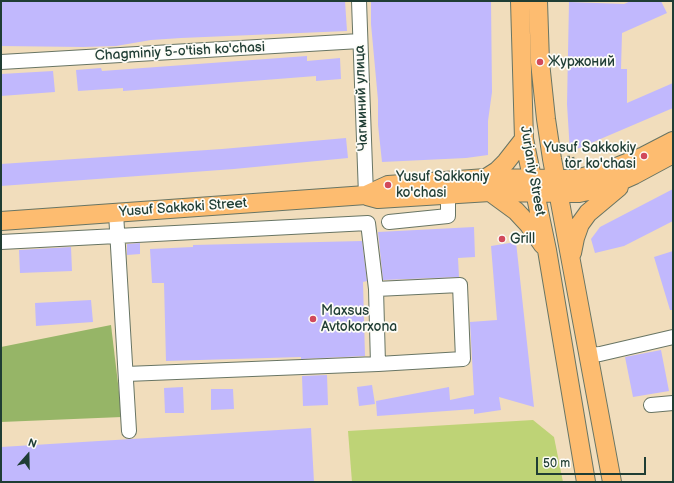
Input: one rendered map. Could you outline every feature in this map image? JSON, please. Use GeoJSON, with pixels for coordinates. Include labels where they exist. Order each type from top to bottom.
{"type":"FeatureCollection","features":[{"type":"Feature","properties":{"kind":"main road","name":"Jurjaniy Street"},"geometry":{"type":"LineString","coordinates":[[520,1],[524,139],[546,250],[586,482]]}},
{"type":"Feature","properties":{"kind":"main road","name":"Jurjaniy Street"},"geometry":{"type":"LineString","coordinates":[[538,1],[540,62],[546,119],[612,482]]}},
{"type":"Feature","properties":{"kind":"main road"},"geometry":{"type":"LineString","coordinates":[[524,139],[497,171],[488,185],[529,225],[546,250]]}},
{"type":"Feature","properties":{"kind":"main road"},"geometry":{"type":"LineString","coordinates":[[557,186],[606,171],[644,156],[673,141]]}},
{"type":"Feature","properties":{"kind":"main road"},"geometry":{"type":"LineString","coordinates":[[571,262],[575,238],[580,224],[588,213],[634,176],[673,154]]}},
{"type":"Feature","properties":{"kind":"main road"},"geometry":{"type":"LineString","coordinates":[[557,186],[579,193],[607,187],[634,176]]}},
{"type":"Feature","properties":{"kind":"main road","name":"Yusuf Sakkoki Street"},"geometry":{"type":"LineString","coordinates":[[1,221],[366,195],[388,185],[557,186]]}},
{"type":"Feature","properties":{"kind":"main road","name":"Yusuf Sakkoki Street"},"geometry":{"type":"LineString","coordinates":[[366,195],[378,199],[448,196],[488,185]]}},
{"type":"Feature","properties":{"kind":"street","name":"Чагминий улица"},"geometry":{"type":"LineString","coordinates":[[359,1],[366,195]]}},
{"type":"Feature","properties":{"kind":"street","name":"Chagminiy 5-o'tish ko'chasi"},"geometry":{"type":"LineString","coordinates":[[1,62],[360,41]]}},
{"type":"Feature","properties":{"kind":"street"},"geometry":{"type":"LineString","coordinates":[[389,222],[448,216],[448,196]]}},
{"type":"Feature","properties":{"kind":"street"},"geometry":{"type":"LineString","coordinates":[[116,213],[129,431]]}},
{"type":"Feature","properties":{"kind":"street"},"geometry":{"type":"LineString","coordinates":[[1,242],[368,223],[376,289],[378,364]]}},
{"type":"Feature","properties":{"kind":"street"},"geometry":{"type":"LineString","coordinates":[[126,374],[378,364],[463,359],[460,285],[376,289]]}},
{"type":"Feature","properties":{"kind":"street"},"geometry":{"type":"LineString","coordinates":[[589,355],[600,354],[673,337]]}},
{"type":"Feature","properties":{"kind":"street"},"geometry":{"type":"LineString","coordinates":[[651,405],[673,403]]}},
{"type":"Feature","properties":{"kind":"path"},"geometry":{"type":"LineString","coordinates":[[563,158],[573,157],[574,165]]}},
{"type":"Feature","properties":{"kind":"green space"},"geometry":{"type":"Polygon","coordinates":[[[111,325],[122,417],[1,422],[1,347],[111,325]]]}},
{"type":"Feature","properties":{"kind":"green space"},"geometry":{"type":"Polygon","coordinates":[[[533,420],[554,437],[563,482],[352,482],[348,431],[533,420]]]}},
{"type":"Feature","properties":{"kind":"building"},"geometry":{"type":"Polygon","coordinates":[[[1,1],[345,1],[347,31],[181,38],[151,40],[116,46],[1,46],[1,1]]]}},
{"type":"Feature","properties":{"kind":"building"},"geometry":{"type":"Polygon","coordinates":[[[371,1],[491,1],[492,92],[488,121],[488,155],[466,158],[382,162],[371,24],[371,1]]]}},
{"type":"Feature","properties":{"kind":"building"},"geometry":{"type":"Polygon","coordinates":[[[631,1],[661,1],[667,13],[622,33],[621,69],[627,69],[627,103],[673,83],[673,108],[570,152],[567,104],[569,2],[624,4],[631,1]]]}},
{"type":"Feature","properties":{"kind":"building"},"geometry":{"type":"Polygon","coordinates":[[[307,56],[307,61],[340,58],[341,79],[316,81],[316,76],[123,91],[123,88],[78,91],[76,70],[101,68],[102,71],[307,56]]]}},
{"type":"Feature","properties":{"kind":"building"},"geometry":{"type":"Polygon","coordinates":[[[53,71],[55,92],[1,96],[1,74],[53,71]]]}},
{"type":"Feature","properties":{"kind":"building"},"geometry":{"type":"Polygon","coordinates":[[[346,138],[348,158],[234,169],[1,186],[1,164],[222,149],[346,138]]]}},
{"type":"Feature","properties":{"kind":"building"},"geometry":{"type":"Polygon","coordinates":[[[673,189],[673,221],[624,246],[595,253],[591,239],[600,227],[673,189]]]}},
{"type":"Feature","properties":{"kind":"building"},"geometry":{"type":"Polygon","coordinates":[[[474,227],[475,257],[458,258],[459,277],[383,280],[378,232],[474,227]]]}},
{"type":"Feature","properties":{"kind":"building"},"geometry":{"type":"Polygon","coordinates":[[[362,241],[367,281],[363,282],[365,356],[301,359],[301,357],[166,361],[164,283],[152,283],[150,249],[193,247],[193,245],[362,241]]]}},
{"type":"Feature","properties":{"kind":"building"},"geometry":{"type":"Polygon","coordinates":[[[516,242],[534,407],[499,397],[501,410],[474,414],[474,409],[377,416],[376,401],[449,387],[450,400],[474,395],[470,322],[497,320],[491,246],[516,242]]]}},
{"type":"Feature","properties":{"kind":"building"},"geometry":{"type":"Polygon","coordinates":[[[140,243],[140,254],[127,255],[127,244],[140,243]]]}},
{"type":"Feature","properties":{"kind":"building"},"geometry":{"type":"Polygon","coordinates":[[[71,247],[72,271],[20,273],[19,250],[71,247]]]}},
{"type":"Feature","properties":{"kind":"building"},"geometry":{"type":"Polygon","coordinates":[[[673,251],[673,310],[670,310],[654,257],[673,251]]]}},
{"type":"Feature","properties":{"kind":"building"},"geometry":{"type":"Polygon","coordinates":[[[91,300],[93,322],[36,326],[35,303],[91,300]]]}},
{"type":"Feature","properties":{"kind":"building"},"geometry":{"type":"Polygon","coordinates":[[[661,350],[669,391],[633,397],[625,357],[661,350]]]}},
{"type":"Feature","properties":{"kind":"building"},"geometry":{"type":"Polygon","coordinates":[[[327,375],[328,405],[303,406],[302,376],[327,375]]]}},
{"type":"Feature","properties":{"kind":"building"},"geometry":{"type":"Polygon","coordinates":[[[372,385],[375,404],[359,406],[357,387],[372,385]]]}},
{"type":"Feature","properties":{"kind":"building"},"geometry":{"type":"Polygon","coordinates":[[[183,387],[184,413],[165,413],[164,388],[183,387]]]}},
{"type":"Feature","properties":{"kind":"building"},"geometry":{"type":"Polygon","coordinates":[[[211,389],[233,389],[234,409],[211,410],[211,389]]]}},
{"type":"Feature","properties":{"kind":"building"},"geometry":{"type":"Polygon","coordinates":[[[311,428],[314,482],[1,482],[1,447],[311,428]]]}},
{"type":"Feature","properties":{"kind":"place","name":"Журжоний"},"geometry":{"type":"Point","coordinates":[540,62]}},
{"type":"Feature","properties":{"kind":"place","name":"Yusuf Sakkokiy tor ko'chasi"},"geometry":{"type":"Point","coordinates":[644,156]}},
{"type":"Feature","properties":{"kind":"place","name":"Yusuf Sakkoniy ko'chasi"},"geometry":{"type":"Point","coordinates":[388,185]}},
{"type":"Feature","properties":{"kind":"place","name":"Grill"},"geometry":{"type":"Point","coordinates":[502,239]}},
{"type":"Feature","properties":{"kind":"place","name":"Maxsus Avtokorxona"},"geometry":{"type":"Point","coordinates":[313,319]}}]}
